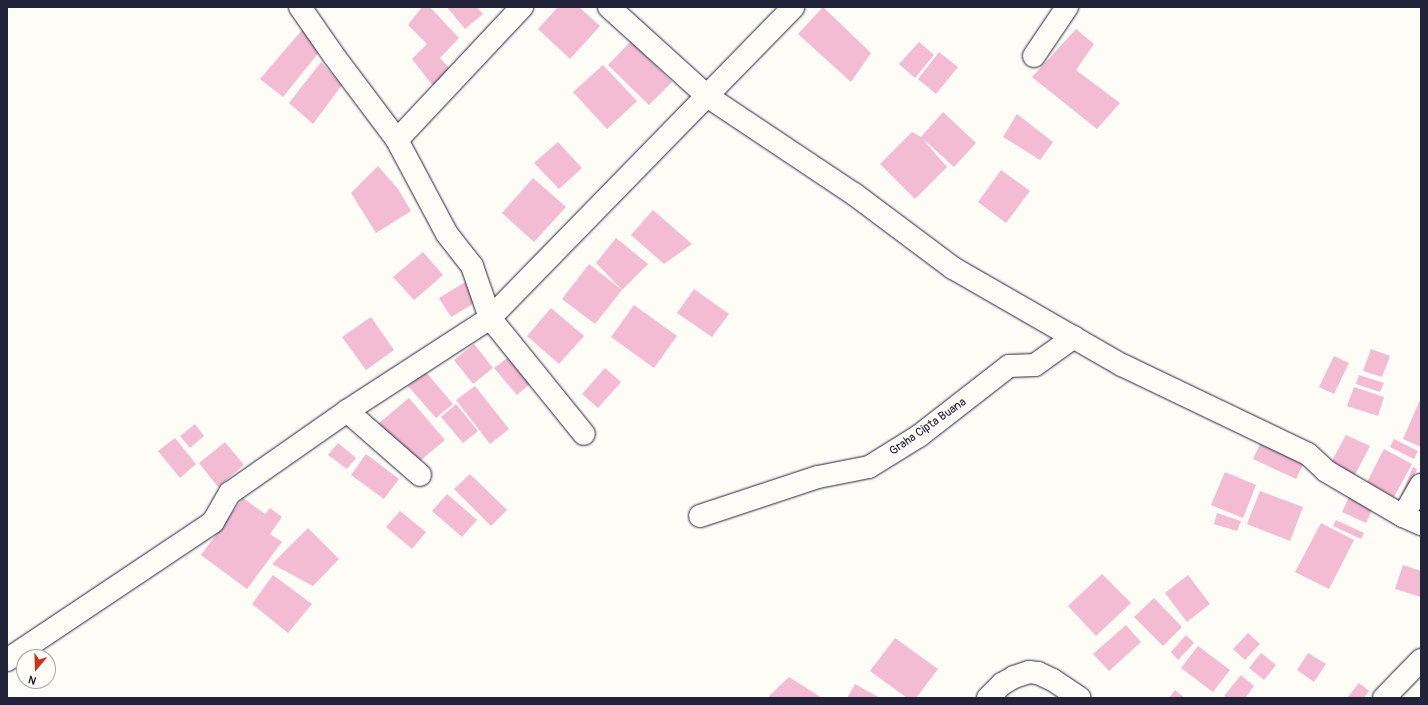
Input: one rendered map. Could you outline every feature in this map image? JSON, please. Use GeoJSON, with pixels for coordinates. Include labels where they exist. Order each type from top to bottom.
{"type":"FeatureCollection","features":[{"type":"Feature","properties":{"kind":"street"},"geometry":{"type":"LineString","coordinates":[[300,7],[334,56],[397,140],[447,234],[472,266],[490,318],[584,434]]}},
{"type":"Feature","properties":{"kind":"street"},"geometry":{"type":"LineString","coordinates":[[397,140],[522,7]]}},
{"type":"Feature","properties":{"kind":"street"},"geometry":{"type":"LineString","coordinates":[[609,7],[707,96],[854,194],[953,268],[1122,364],[1308,454],[1326,471],[1412,520],[1421,485]]}},
{"type":"Feature","properties":{"kind":"street"},"geometry":{"type":"LineString","coordinates":[[7,660],[213,522],[230,493],[347,411],[490,318],[793,7]]}},
{"type":"Feature","properties":{"kind":"street"},"geometry":{"type":"LineString","coordinates":[[1034,56],[1067,7]]}},
{"type":"Feature","properties":{"kind":"street","name":"Graha Cipta Buana"},"geometry":{"type":"LineString","coordinates":[[700,516],[818,477],[869,467],[919,436],[1009,366],[1035,366],[1074,337]]}},
{"type":"Feature","properties":{"kind":"street"},"geometry":{"type":"LineString","coordinates":[[347,411],[420,475]]}},
{"type":"Feature","properties":{"kind":"street"},"geometry":{"type":"LineString","coordinates":[[1384,698],[1421,660]]}},
{"type":"Feature","properties":{"kind":"street"},"geometry":{"type":"LineString","coordinates":[[988,698],[1002,684],[1014,677],[1029,672],[1038,673],[1053,680],[1080,698]]}},
{"type":"Feature","properties":{"kind":"building"},"geometry":{"type":"Polygon","coordinates":[[[422,7],[430,7],[459,38],[440,58],[455,75],[437,91],[412,59],[427,44],[408,25],[422,7]]]}},
{"type":"Feature","properties":{"kind":"building"},"geometry":{"type":"Polygon","coordinates":[[[447,7],[477,7],[483,14],[465,29],[447,7]]]}},
{"type":"Feature","properties":{"kind":"building"},"geometry":{"type":"Polygon","coordinates":[[[558,7],[579,7],[600,26],[570,59],[538,29],[558,7]]]}},
{"type":"Feature","properties":{"kind":"building"},"geometry":{"type":"Polygon","coordinates":[[[823,7],[871,53],[851,82],[798,34],[823,7]]]}},
{"type":"Feature","properties":{"kind":"building"},"geometry":{"type":"Polygon","coordinates":[[[1076,29],[1094,44],[1076,70],[1120,103],[1097,129],[1032,77],[1076,29]]]}},
{"type":"Feature","properties":{"kind":"building"},"geometry":{"type":"Polygon","coordinates":[[[302,30],[320,51],[283,97],[260,79],[302,30]]]}},
{"type":"Feature","properties":{"kind":"building"},"geometry":{"type":"Polygon","coordinates":[[[631,41],[672,82],[649,105],[608,65],[631,41]]]}},
{"type":"Feature","properties":{"kind":"building"},"geometry":{"type":"Polygon","coordinates":[[[919,42],[934,55],[915,78],[899,64],[919,42]]]}},
{"type":"Feature","properties":{"kind":"building"},"geometry":{"type":"Polygon","coordinates":[[[939,52],[958,67],[936,94],[918,79],[939,52]]]}},
{"type":"Feature","properties":{"kind":"building"},"geometry":{"type":"Polygon","coordinates":[[[321,62],[342,85],[313,124],[289,103],[321,62]]]}},
{"type":"Feature","properties":{"kind":"building"},"geometry":{"type":"Polygon","coordinates":[[[603,65],[637,101],[607,129],[573,92],[603,65]]]}},
{"type":"Feature","properties":{"kind":"building"},"geometry":{"type":"Polygon","coordinates":[[[943,112],[976,143],[954,167],[921,137],[943,112]]]}},
{"type":"Feature","properties":{"kind":"building"},"geometry":{"type":"Polygon","coordinates":[[[1017,114],[1053,142],[1040,160],[1003,137],[1017,114]]]}},
{"type":"Feature","properties":{"kind":"building"},"geometry":{"type":"Polygon","coordinates":[[[912,132],[921,137],[947,167],[915,199],[880,164],[912,132]]]}},
{"type":"Feature","properties":{"kind":"building"},"geometry":{"type":"Polygon","coordinates":[[[558,142],[582,168],[559,189],[534,163],[558,142]]]}},
{"type":"Feature","properties":{"kind":"building"},"geometry":{"type":"Polygon","coordinates":[[[378,166],[398,189],[411,211],[376,233],[351,193],[378,166]]]}},
{"type":"Feature","properties":{"kind":"building"},"geometry":{"type":"Polygon","coordinates":[[[1001,170],[1030,191],[1006,223],[978,202],[1001,170]]]}},
{"type":"Feature","properties":{"kind":"building"},"geometry":{"type":"Polygon","coordinates":[[[533,178],[566,207],[534,242],[502,213],[533,178]]]}},
{"type":"Feature","properties":{"kind":"building"},"geometry":{"type":"Polygon","coordinates":[[[653,210],[692,244],[664,264],[631,235],[653,210]]]}},
{"type":"Feature","properties":{"kind":"building"},"geometry":{"type":"Polygon","coordinates":[[[616,238],[648,264],[622,290],[596,263],[616,238]]]}},
{"type":"Feature","properties":{"kind":"building"},"geometry":{"type":"Polygon","coordinates":[[[423,252],[443,275],[414,300],[393,277],[423,252]]]}},
{"type":"Feature","properties":{"kind":"building"},"geometry":{"type":"Polygon","coordinates":[[[589,264],[622,290],[595,324],[562,299],[589,264]]]}},
{"type":"Feature","properties":{"kind":"building"},"geometry":{"type":"Polygon","coordinates":[[[467,281],[478,301],[451,317],[439,298],[467,281]]]}},
{"type":"Feature","properties":{"kind":"building"},"geometry":{"type":"Polygon","coordinates":[[[694,289],[729,314],[712,337],[677,313],[694,289]]]}},
{"type":"Feature","properties":{"kind":"building"},"geometry":{"type":"Polygon","coordinates":[[[634,305],[677,336],[654,368],[611,337],[634,305]]]}},
{"type":"Feature","properties":{"kind":"building"},"geometry":{"type":"Polygon","coordinates":[[[551,308],[584,336],[559,364],[527,336],[551,308]]]}},
{"type":"Feature","properties":{"kind":"building"},"geometry":{"type":"Polygon","coordinates":[[[371,317],[394,350],[366,370],[342,337],[371,317]]]}},
{"type":"Feature","properties":{"kind":"building"},"geometry":{"type":"Polygon","coordinates":[[[474,344],[493,368],[473,384],[454,360],[474,344]]]}},
{"type":"Feature","properties":{"kind":"building"},"geometry":{"type":"Polygon","coordinates":[[[1371,349],[1390,356],[1382,377],[1363,371],[1371,349]]]}},
{"type":"Feature","properties":{"kind":"building"},"geometry":{"type":"Polygon","coordinates":[[[514,353],[536,379],[517,395],[494,368],[514,353]]]}},
{"type":"Feature","properties":{"kind":"building"},"geometry":{"type":"Polygon","coordinates":[[[1334,356],[1349,363],[1334,394],[1319,387],[1334,356]]]}},
{"type":"Feature","properties":{"kind":"building"},"geometry":{"type":"Polygon","coordinates":[[[605,368],[621,382],[598,408],[582,394],[605,368]]]}},
{"type":"Feature","properties":{"kind":"building"},"geometry":{"type":"Polygon","coordinates":[[[425,371],[453,404],[436,418],[408,386],[425,371]]]}},
{"type":"Feature","properties":{"kind":"building"},"geometry":{"type":"Polygon","coordinates":[[[1359,375],[1384,383],[1380,392],[1356,384],[1359,375]]]}},
{"type":"Feature","properties":{"kind":"building"},"geometry":{"type":"Polygon","coordinates":[[[475,386],[509,429],[490,444],[456,400],[475,386]]]}},
{"type":"Feature","properties":{"kind":"building"},"geometry":{"type":"Polygon","coordinates":[[[1354,387],[1384,397],[1378,416],[1347,406],[1354,387]]]}},
{"type":"Feature","properties":{"kind":"building"},"geometry":{"type":"Polygon","coordinates":[[[409,398],[445,440],[414,466],[378,424],[409,398]]]}},
{"type":"Feature","properties":{"kind":"building"},"geometry":{"type":"Polygon","coordinates":[[[1420,400],[1421,401],[1421,447],[1403,439],[1420,400]]]}},
{"type":"Feature","properties":{"kind":"building"},"geometry":{"type":"Polygon","coordinates":[[[456,404],[478,431],[463,443],[441,417],[456,404]]]}},
{"type":"Feature","properties":{"kind":"building"},"geometry":{"type":"Polygon","coordinates":[[[195,424],[204,436],[190,448],[180,436],[195,424]]]}},
{"type":"Feature","properties":{"kind":"building"},"geometry":{"type":"Polygon","coordinates":[[[1346,435],[1370,446],[1351,482],[1327,470],[1346,435]]]}},
{"type":"Feature","properties":{"kind":"building"},"geometry":{"type":"Polygon","coordinates":[[[1264,436],[1307,456],[1296,479],[1253,459],[1264,436]]]}},
{"type":"Feature","properties":{"kind":"building"},"geometry":{"type":"Polygon","coordinates":[[[175,438],[196,464],[180,478],[158,451],[175,438]]]}},
{"type":"Feature","properties":{"kind":"building"},"geometry":{"type":"Polygon","coordinates":[[[1394,439],[1418,451],[1414,459],[1390,447],[1394,439]]]}},
{"type":"Feature","properties":{"kind":"building"},"geometry":{"type":"Polygon","coordinates":[[[225,442],[244,465],[218,487],[199,463],[225,442]]]}},
{"type":"Feature","properties":{"kind":"building"},"geometry":{"type":"Polygon","coordinates":[[[338,443],[356,458],[347,469],[328,455],[338,443]]]}},
{"type":"Feature","properties":{"kind":"building"},"geometry":{"type":"Polygon","coordinates":[[[1384,449],[1412,464],[1394,497],[1367,482],[1384,449]]]}},
{"type":"Feature","properties":{"kind":"building"},"geometry":{"type":"Polygon","coordinates":[[[366,454],[399,479],[384,499],[351,475],[366,454]]]}},
{"type":"Feature","properties":{"kind":"building"},"geometry":{"type":"Polygon","coordinates":[[[1413,467],[1417,469],[1403,501],[1399,500],[1413,467]]]}},
{"type":"Feature","properties":{"kind":"building"},"geometry":{"type":"Polygon","coordinates":[[[1225,472],[1256,485],[1243,518],[1211,505],[1225,472]]]}},
{"type":"Feature","properties":{"kind":"building"},"geometry":{"type":"Polygon","coordinates":[[[470,474],[507,510],[491,526],[454,489],[470,474]]]}},
{"type":"Feature","properties":{"kind":"building"},"geometry":{"type":"Polygon","coordinates":[[[1260,491],[1303,507],[1290,541],[1247,524],[1260,491]]]}},
{"type":"Feature","properties":{"kind":"building"},"geometry":{"type":"Polygon","coordinates":[[[447,494],[477,520],[462,537],[432,511],[447,494]]]}},
{"type":"Feature","properties":{"kind":"building"},"geometry":{"type":"Polygon","coordinates":[[[1350,495],[1374,506],[1366,523],[1342,512],[1350,495]]]}},
{"type":"Feature","properties":{"kind":"building"},"geometry":{"type":"Polygon","coordinates":[[[243,498],[265,514],[270,508],[282,517],[270,534],[282,542],[247,589],[201,555],[243,498]]]}},
{"type":"Feature","properties":{"kind":"building"},"geometry":{"type":"Polygon","coordinates":[[[400,511],[426,532],[412,549],[386,527],[400,511]]]}},
{"type":"Feature","properties":{"kind":"building"},"geometry":{"type":"Polygon","coordinates":[[[1217,513],[1241,521],[1237,531],[1214,524],[1217,513]]]}},
{"type":"Feature","properties":{"kind":"building"},"geometry":{"type":"Polygon","coordinates":[[[1336,520],[1364,533],[1361,539],[1333,526],[1336,520]]]}},
{"type":"Feature","properties":{"kind":"building"},"geometry":{"type":"Polygon","coordinates":[[[1321,523],[1354,540],[1329,589],[1295,572],[1321,523]]]}},
{"type":"Feature","properties":{"kind":"building"},"geometry":{"type":"Polygon","coordinates":[[[308,528],[339,559],[313,586],[272,564],[308,528]]]}},
{"type":"Feature","properties":{"kind":"building"},"geometry":{"type":"Polygon","coordinates":[[[1403,565],[1421,571],[1421,597],[1395,589],[1403,565]]]}},
{"type":"Feature","properties":{"kind":"building"},"geometry":{"type":"Polygon","coordinates":[[[1102,574],[1131,603],[1096,636],[1068,606],[1102,574]]]}},
{"type":"Feature","properties":{"kind":"building"},"geometry":{"type":"Polygon","coordinates":[[[273,575],[312,604],[288,633],[252,604],[273,575]]]}},
{"type":"Feature","properties":{"kind":"building"},"geometry":{"type":"Polygon","coordinates":[[[1188,575],[1210,604],[1187,622],[1165,593],[1188,575]]]}},
{"type":"Feature","properties":{"kind":"building"},"geometry":{"type":"Polygon","coordinates":[[[1154,598],[1182,627],[1163,646],[1134,617],[1154,598]]]}},
{"type":"Feature","properties":{"kind":"building"},"geometry":{"type":"Polygon","coordinates":[[[1126,625],[1141,642],[1109,671],[1093,654],[1126,625]]]}},
{"type":"Feature","properties":{"kind":"building"},"geometry":{"type":"Polygon","coordinates":[[[1248,633],[1260,644],[1245,660],[1233,649],[1248,633]]]}},
{"type":"Feature","properties":{"kind":"building"},"geometry":{"type":"Polygon","coordinates":[[[1186,635],[1194,643],[1178,660],[1171,652],[1186,635]]]}},
{"type":"Feature","properties":{"kind":"building"},"geometry":{"type":"Polygon","coordinates":[[[895,638],[938,669],[916,698],[907,698],[870,671],[895,638]]]}},
{"type":"Feature","properties":{"kind":"building"},"geometry":{"type":"Polygon","coordinates":[[[1198,646],[1230,670],[1213,692],[1181,668],[1198,646]]]}},
{"type":"Feature","properties":{"kind":"building"},"geometry":{"type":"Polygon","coordinates":[[[1261,653],[1276,665],[1264,680],[1249,668],[1261,653]]]}},
{"type":"Feature","properties":{"kind":"building"},"geometry":{"type":"Polygon","coordinates":[[[1308,653],[1326,664],[1314,682],[1297,670],[1308,653]]]}},
{"type":"Feature","properties":{"kind":"building"},"geometry":{"type":"Polygon","coordinates":[[[1241,675],[1254,686],[1245,698],[1226,698],[1224,696],[1241,675]]]}},
{"type":"Feature","properties":{"kind":"building"},"geometry":{"type":"Polygon","coordinates":[[[789,677],[822,698],[767,698],[789,677]]]}},
{"type":"Feature","properties":{"kind":"building"},"geometry":{"type":"Polygon","coordinates":[[[1359,683],[1369,691],[1364,698],[1347,698],[1359,683]]]}},
{"type":"Feature","properties":{"kind":"building"},"geometry":{"type":"Polygon","coordinates":[[[855,684],[880,698],[847,698],[855,684]]]}},
{"type":"Feature","properties":{"kind":"building"},"geometry":{"type":"Polygon","coordinates":[[[1175,690],[1185,698],[1169,698],[1175,690]]]}}]}
